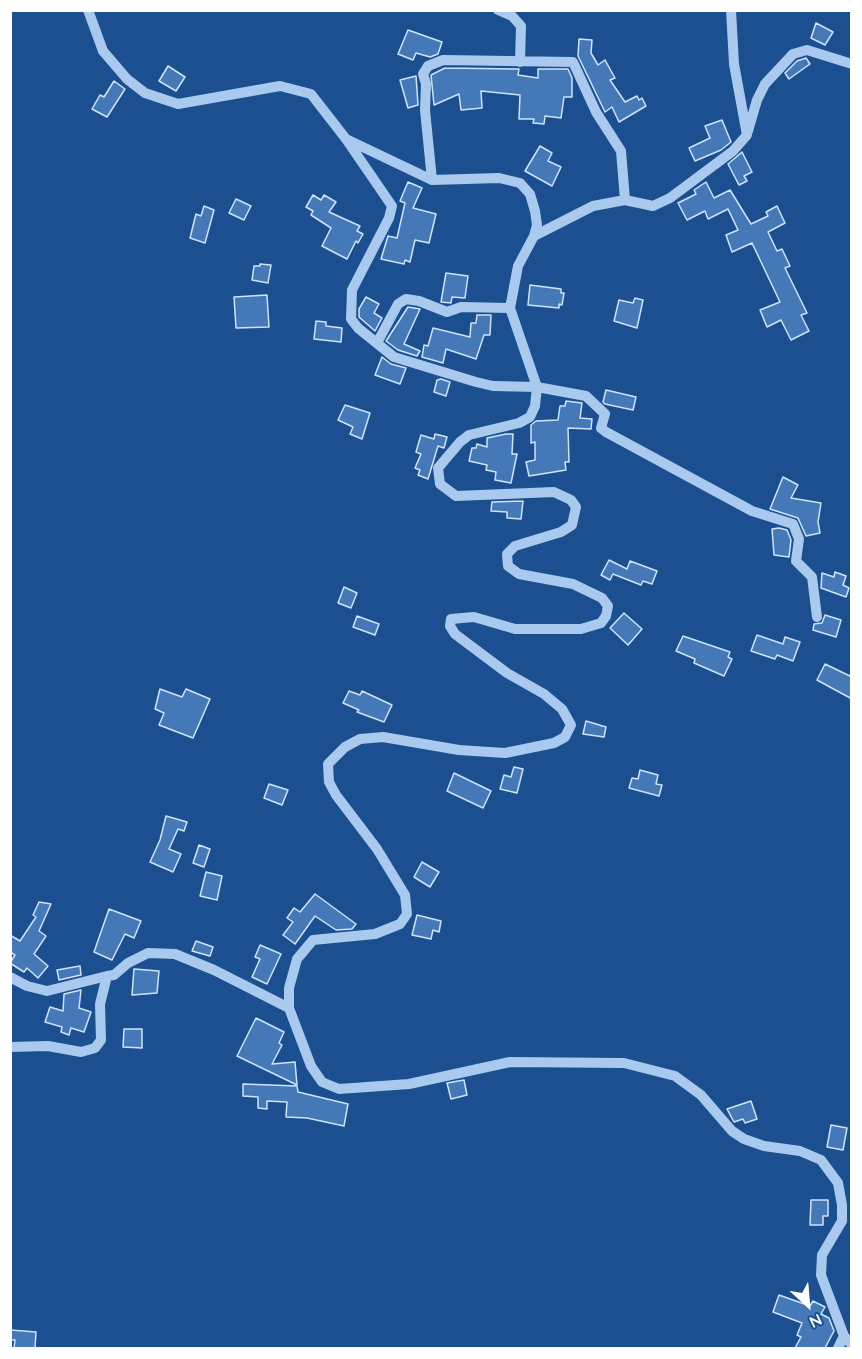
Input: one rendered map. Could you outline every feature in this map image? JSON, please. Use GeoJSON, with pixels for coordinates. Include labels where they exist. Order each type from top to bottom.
{"type":"FeatureCollection","features":[{"type":"Feature","properties":{"kind":"street"},"geometry":{"type":"LineString","coordinates":[[88,10],[103,51],[127,79],[145,93],[178,104],[280,86],[310,94],[346,139],[392,206],[389,218],[352,290],[351,319],[394,357],[493,386],[537,387],[586,396],[605,414],[601,428],[606,432],[752,511],[793,524],[799,539],[796,561],[812,577],[817,617]]}},
{"type":"Feature","properties":{"kind":"street"},"geometry":{"type":"LineString","coordinates":[[498,10],[512,16],[521,26],[520,62]]}},
{"type":"Feature","properties":{"kind":"street"},"geometry":{"type":"LineString","coordinates":[[731,10],[734,64],[747,135]]}},
{"type":"Feature","properties":{"kind":"street"},"geometry":{"type":"LineString","coordinates":[[534,236],[593,206],[625,200],[653,206],[670,198],[733,151],[747,135],[757,100],[765,84],[786,58],[807,50],[852,64]]}},
{"type":"Feature","properties":{"kind":"street"},"geometry":{"type":"LineString","coordinates":[[432,180],[425,110],[426,84],[423,74],[428,66],[443,60],[573,62],[596,112],[621,151],[625,200]]}},
{"type":"Feature","properties":{"kind":"street"},"geometry":{"type":"LineString","coordinates":[[346,139],[432,180],[499,178],[520,183],[530,194],[537,225],[534,236],[518,266],[510,308],[537,387],[535,406],[530,417],[519,423],[469,435],[446,456],[438,468],[440,484],[456,496],[554,492],[571,500],[576,507],[572,525],[561,532],[515,546],[507,554],[508,566],[519,574],[573,584],[602,598],[608,606],[606,616],[601,623],[581,629],[515,629],[474,617],[451,619],[450,626],[455,634],[507,673],[544,694],[562,709],[572,725],[565,737],[554,743],[505,753],[459,750],[383,737],[360,739],[334,756],[328,764],[329,782],[352,818],[377,849],[405,895],[407,914],[400,924],[375,934],[313,940],[297,959],[291,973],[289,1008],[311,1066],[322,1082],[339,1089],[409,1084],[510,1062],[624,1063],[675,1076],[701,1095],[732,1131],[744,1139],[800,1152],[821,1160],[838,1183],[842,1221],[822,1255],[821,1275],[844,1336],[852,1345]]}},
{"type":"Feature","properties":{"kind":"street"},"geometry":{"type":"LineString","coordinates":[[376,343],[398,304],[406,299],[419,301],[447,312],[461,308],[510,308]]}},
{"type":"Feature","properties":{"kind":"street"},"geometry":{"type":"LineString","coordinates":[[10,977],[27,986],[47,991],[114,975],[128,963],[148,953],[175,954],[214,970],[289,1008]]}},
{"type":"Feature","properties":{"kind":"street"},"geometry":{"type":"LineString","coordinates":[[10,1047],[48,1046],[81,1052],[95,1048],[101,1040],[100,1004],[107,976]]}},
{"type":"Feature","properties":{"kind":"street"},"geometry":{"type":"LineString","coordinates":[[838,1348],[844,1336]]}},
{"type":"Feature","properties":{"kind":"building"},"geometry":{"type":"Polygon","coordinates":[[[816,23],[833,32],[825,45],[811,38],[816,23]]]}},
{"type":"Feature","properties":{"kind":"building"},"geometry":{"type":"Polygon","coordinates":[[[408,30],[442,42],[438,54],[430,57],[416,53],[413,60],[398,54],[408,30]]]}},
{"type":"Feature","properties":{"kind":"building"},"geometry":{"type":"Polygon","coordinates":[[[579,39],[592,40],[591,53],[598,65],[605,60],[615,78],[610,80],[625,102],[637,96],[639,100],[642,98],[646,106],[619,122],[612,107],[605,112],[578,56],[579,39]]]}},
{"type":"Feature","properties":{"kind":"building"},"geometry":{"type":"Polygon","coordinates":[[[806,58],[810,64],[789,79],[785,73],[797,61],[806,58]]]}},
{"type":"Feature","properties":{"kind":"building"},"geometry":{"type":"Polygon","coordinates":[[[168,66],[185,77],[176,91],[159,81],[168,66]]]}},
{"type":"Feature","properties":{"kind":"building"},"geometry":{"type":"Polygon","coordinates":[[[445,68],[519,69],[518,75],[538,78],[538,69],[568,69],[572,78],[572,97],[564,97],[561,118],[545,116],[544,124],[533,123],[534,119],[519,119],[520,95],[481,91],[482,108],[461,110],[459,94],[434,105],[431,75],[445,68]]]}},
{"type":"Feature","properties":{"kind":"building"},"geometry":{"type":"Polygon","coordinates":[[[416,76],[418,105],[408,108],[400,80],[416,76]]]}},
{"type":"Feature","properties":{"kind":"building"},"geometry":{"type":"Polygon","coordinates":[[[114,81],[125,89],[107,117],[92,109],[100,95],[104,97],[114,81]]]}},
{"type":"Feature","properties":{"kind":"building"},"geometry":{"type":"Polygon","coordinates":[[[722,120],[731,142],[721,150],[695,161],[689,148],[710,138],[705,126],[722,120]]]}},
{"type":"Feature","properties":{"kind":"building"},"geometry":{"type":"Polygon","coordinates":[[[540,146],[552,153],[548,161],[561,167],[552,186],[525,171],[540,146]]]}},
{"type":"Feature","properties":{"kind":"building"},"geometry":{"type":"Polygon","coordinates":[[[742,152],[752,172],[744,176],[747,181],[739,185],[728,164],[742,152]]]}},
{"type":"Feature","properties":{"kind":"building"},"geometry":{"type":"Polygon","coordinates":[[[408,182],[422,188],[413,208],[436,214],[429,243],[415,240],[410,262],[405,260],[404,264],[381,259],[388,236],[397,238],[405,203],[400,201],[408,182]]]}},
{"type":"Feature","properties":{"kind":"building"},"geometry":{"type":"Polygon","coordinates":[[[706,182],[714,198],[730,190],[751,224],[768,216],[766,212],[777,206],[785,223],[768,232],[777,251],[782,249],[790,266],[785,268],[807,313],[801,315],[809,331],[791,340],[781,320],[767,327],[760,310],[780,302],[752,243],[732,252],[726,235],[738,230],[728,209],[708,219],[705,211],[687,220],[678,203],[696,194],[694,190],[706,182]]]}},
{"type":"Feature","properties":{"kind":"building"},"geometry":{"type":"Polygon","coordinates":[[[313,195],[321,200],[324,195],[336,202],[329,212],[360,226],[357,231],[363,234],[358,243],[356,241],[347,259],[322,246],[331,228],[311,215],[313,211],[306,207],[313,195]]]}},
{"type":"Feature","properties":{"kind":"building"},"geometry":{"type":"Polygon","coordinates":[[[236,199],[251,206],[244,220],[229,213],[236,199]]]}},
{"type":"Feature","properties":{"kind":"building"},"geometry":{"type":"Polygon","coordinates":[[[204,206],[214,210],[205,243],[190,238],[196,214],[201,216],[204,206]]]}},
{"type":"Feature","properties":{"kind":"building"},"geometry":{"type":"Polygon","coordinates":[[[260,264],[271,265],[268,283],[252,280],[254,266],[260,266],[260,264]]]}},
{"type":"Feature","properties":{"kind":"building"},"geometry":{"type":"Polygon","coordinates":[[[446,273],[468,276],[465,298],[452,297],[451,303],[441,302],[446,273]]]}},
{"type":"Feature","properties":{"kind":"building"},"geometry":{"type":"Polygon","coordinates":[[[530,285],[561,289],[561,293],[564,293],[562,305],[559,304],[559,308],[528,305],[530,285]]]}},
{"type":"Feature","properties":{"kind":"building"},"geometry":{"type":"Polygon","coordinates":[[[267,295],[269,327],[236,328],[234,297],[267,295]]]}},
{"type":"Feature","properties":{"kind":"building"},"geometry":{"type":"Polygon","coordinates":[[[366,297],[379,304],[374,313],[382,318],[375,331],[359,317],[359,309],[366,297]]]}},
{"type":"Feature","properties":{"kind":"building"},"geometry":{"type":"Polygon","coordinates":[[[635,298],[643,300],[637,328],[614,321],[619,300],[633,303],[635,298]]]}},
{"type":"Feature","properties":{"kind":"building"},"geometry":{"type":"Polygon","coordinates":[[[408,307],[420,309],[404,344],[420,351],[417,356],[398,350],[386,341],[408,307]]]}},
{"type":"Feature","properties":{"kind":"building"},"geometry":{"type":"Polygon","coordinates":[[[477,315],[491,315],[490,335],[484,335],[476,359],[446,349],[443,363],[422,357],[424,345],[428,346],[433,328],[470,337],[471,323],[476,323],[477,315]]]}},
{"type":"Feature","properties":{"kind":"building"},"geometry":{"type":"Polygon","coordinates":[[[316,321],[326,322],[326,326],[342,328],[341,342],[314,339],[316,321]]]}},
{"type":"Feature","properties":{"kind":"building"},"geometry":{"type":"Polygon","coordinates":[[[382,357],[391,364],[406,368],[400,384],[375,375],[382,357]]]}},
{"type":"Feature","properties":{"kind":"building"},"geometry":{"type":"Polygon","coordinates":[[[437,380],[450,382],[446,396],[434,392],[437,380]]]}},
{"type":"Feature","properties":{"kind":"building"},"geometry":{"type":"Polygon","coordinates":[[[606,390],[636,397],[633,410],[605,404],[603,402],[606,390]]]}},
{"type":"Feature","properties":{"kind":"building"},"geometry":{"type":"Polygon","coordinates":[[[566,401],[582,403],[580,418],[592,419],[591,429],[568,428],[569,462],[565,462],[566,470],[529,476],[526,462],[535,460],[535,442],[531,443],[531,425],[536,421],[558,420],[560,406],[565,406],[566,401]]]}},
{"type":"Feature","properties":{"kind":"building"},"geometry":{"type":"Polygon","coordinates":[[[345,405],[370,413],[362,439],[350,434],[353,427],[338,420],[345,405]]]}},
{"type":"Feature","properties":{"kind":"building"},"geometry":{"type":"Polygon","coordinates":[[[435,434],[447,437],[444,448],[438,446],[428,479],[418,475],[420,470],[415,468],[421,454],[416,452],[421,435],[434,439],[435,434]]]}},
{"type":"Feature","properties":{"kind":"building"},"geometry":{"type":"Polygon","coordinates":[[[513,434],[512,454],[517,454],[511,483],[495,480],[496,472],[486,470],[487,465],[469,461],[472,448],[476,448],[477,444],[487,447],[487,438],[513,434]]]}},
{"type":"Feature","properties":{"kind":"building"},"geometry":{"type":"Polygon","coordinates":[[[783,477],[798,485],[791,498],[821,503],[818,522],[820,533],[806,536],[798,518],[770,509],[783,477]]]}},
{"type":"Feature","properties":{"kind":"building"},"geometry":{"type":"Polygon","coordinates":[[[523,501],[521,519],[507,518],[507,512],[491,511],[492,502],[523,501]]]}},
{"type":"Feature","properties":{"kind":"building"},"geometry":{"type":"Polygon","coordinates":[[[772,529],[787,530],[791,540],[789,557],[774,555],[772,529]]]}},
{"type":"Feature","properties":{"kind":"building"},"geometry":{"type":"Polygon","coordinates":[[[609,560],[627,569],[630,561],[657,571],[652,584],[643,581],[641,585],[613,574],[610,580],[601,575],[609,560]]]}},
{"type":"Feature","properties":{"kind":"building"},"geometry":{"type":"Polygon","coordinates":[[[835,572],[846,576],[843,585],[849,588],[846,597],[821,588],[822,573],[834,577],[835,572]]]}},
{"type":"Feature","properties":{"kind":"building"},"geometry":{"type":"Polygon","coordinates":[[[344,587],[357,593],[351,608],[338,603],[344,587]]]}},
{"type":"Feature","properties":{"kind":"building"},"geometry":{"type":"Polygon","coordinates":[[[624,613],[642,629],[628,645],[610,628],[624,613]]]}},
{"type":"Feature","properties":{"kind":"building"},"geometry":{"type":"Polygon","coordinates":[[[825,615],[841,620],[836,637],[813,630],[814,624],[822,623],[825,615]]]}},
{"type":"Feature","properties":{"kind":"building"},"geometry":{"type":"Polygon","coordinates":[[[357,616],[379,624],[375,635],[353,627],[357,616]]]}},
{"type":"Feature","properties":{"kind":"building"},"geometry":{"type":"Polygon","coordinates":[[[757,635],[783,644],[785,637],[800,642],[793,661],[777,655],[775,659],[751,651],[757,635]]]}},
{"type":"Feature","properties":{"kind":"building"},"geometry":{"type":"Polygon","coordinates":[[[683,636],[730,652],[728,657],[732,659],[724,676],[694,663],[695,659],[676,651],[683,636]]]}},
{"type":"Feature","properties":{"kind":"building"},"geometry":{"type":"Polygon","coordinates":[[[825,664],[852,677],[852,699],[817,680],[825,664]]]}},
{"type":"Feature","properties":{"kind":"building"},"geometry":{"type":"Polygon","coordinates":[[[160,689],[182,697],[186,689],[210,699],[193,738],[159,725],[164,713],[155,709],[160,689]]]}},
{"type":"Feature","properties":{"kind":"building"},"geometry":{"type":"Polygon","coordinates":[[[349,691],[360,695],[362,691],[392,705],[384,722],[357,712],[359,710],[343,703],[349,691]]]}},
{"type":"Feature","properties":{"kind":"building"},"geometry":{"type":"Polygon","coordinates":[[[586,721],[606,727],[604,737],[583,734],[586,721]]]}},
{"type":"Feature","properties":{"kind":"building"},"geometry":{"type":"Polygon","coordinates":[[[514,767],[523,769],[517,793],[500,789],[504,775],[511,777],[514,767]]]}},
{"type":"Feature","properties":{"kind":"building"},"geometry":{"type":"Polygon","coordinates":[[[640,770],[658,775],[656,784],[662,785],[659,796],[629,788],[632,778],[638,779],[640,770]]]}},
{"type":"Feature","properties":{"kind":"building"},"geometry":{"type":"Polygon","coordinates":[[[454,773],[491,791],[483,808],[447,791],[454,773]]]}},
{"type":"Feature","properties":{"kind":"building"},"geometry":{"type":"Polygon","coordinates":[[[269,784],[288,790],[282,805],[264,798],[269,784]]]}},
{"type":"Feature","properties":{"kind":"building"},"geometry":{"type":"Polygon","coordinates":[[[166,816],[187,822],[184,831],[178,829],[169,849],[181,854],[173,872],[150,862],[160,840],[166,816]]]}},
{"type":"Feature","properties":{"kind":"building"},"geometry":{"type":"Polygon","coordinates":[[[199,845],[210,849],[204,867],[193,863],[199,845]]]}},
{"type":"Feature","properties":{"kind":"building"},"geometry":{"type":"Polygon","coordinates":[[[422,862],[439,872],[430,887],[414,877],[422,862]]]}},
{"type":"Feature","properties":{"kind":"building"},"geometry":{"type":"Polygon","coordinates":[[[206,872],[222,876],[217,900],[200,896],[206,872]]]}},
{"type":"Feature","properties":{"kind":"building"},"geometry":{"type":"Polygon","coordinates":[[[315,894],[356,924],[352,929],[336,930],[315,916],[295,944],[283,935],[293,922],[287,918],[294,908],[300,912],[315,894]]]}},
{"type":"Feature","properties":{"kind":"building"},"geometry":{"type":"Polygon","coordinates":[[[39,902],[51,904],[39,931],[46,936],[34,954],[48,966],[38,978],[27,968],[24,972],[10,963],[15,955],[10,952],[10,935],[20,941],[36,917],[33,915],[39,902]]]}},
{"type":"Feature","properties":{"kind":"building"},"geometry":{"type":"Polygon","coordinates":[[[109,909],[141,921],[134,938],[125,934],[112,960],[94,952],[109,909]]]}},
{"type":"Feature","properties":{"kind":"building"},"geometry":{"type":"Polygon","coordinates":[[[417,915],[441,921],[439,932],[433,930],[431,939],[412,935],[417,915]]]}},
{"type":"Feature","properties":{"kind":"building"},"geometry":{"type":"Polygon","coordinates":[[[196,941],[213,947],[210,956],[192,951],[196,941]]]}},
{"type":"Feature","properties":{"kind":"building"},"geometry":{"type":"Polygon","coordinates":[[[260,945],[281,954],[267,984],[252,977],[260,959],[255,957],[260,945]]]}},
{"type":"Feature","properties":{"kind":"building"},"geometry":{"type":"Polygon","coordinates":[[[80,966],[81,975],[59,980],[57,970],[80,966]]]}},
{"type":"Feature","properties":{"kind":"building"},"geometry":{"type":"Polygon","coordinates":[[[134,969],[159,971],[157,993],[132,995],[134,969]]]}},
{"type":"Feature","properties":{"kind":"building"},"geometry":{"type":"Polygon","coordinates":[[[81,990],[79,1008],[91,1012],[84,1032],[71,1028],[69,1035],[61,1032],[62,1027],[45,1022],[50,1007],[63,1011],[64,994],[81,990]]]}},
{"type":"Feature","properties":{"kind":"building"},"geometry":{"type":"Polygon","coordinates":[[[256,1018],[284,1032],[279,1043],[282,1045],[272,1064],[295,1062],[297,1085],[237,1056],[256,1018]]]}},
{"type":"Feature","properties":{"kind":"building"},"geometry":{"type":"Polygon","coordinates":[[[124,1029],[142,1029],[142,1048],[123,1047],[124,1029]]]}},
{"type":"Feature","properties":{"kind":"building"},"geometry":{"type":"Polygon","coordinates":[[[464,1080],[467,1095],[451,1099],[447,1083],[464,1080]]]}},
{"type":"Feature","properties":{"kind":"building"},"geometry":{"type":"Polygon","coordinates":[[[243,1084],[297,1086],[298,1092],[348,1104],[344,1126],[307,1118],[286,1117],[287,1102],[267,1101],[267,1109],[258,1108],[258,1097],[243,1096],[243,1084]]]}},
{"type":"Feature","properties":{"kind":"building"},"geometry":{"type":"Polygon","coordinates":[[[751,1101],[757,1119],[745,1123],[743,1119],[734,1122],[727,1109],[751,1101]]]}},
{"type":"Feature","properties":{"kind":"building"},"geometry":{"type":"Polygon","coordinates":[[[831,1125],[847,1128],[843,1150],[827,1147],[831,1125]]]}},
{"type":"Feature","properties":{"kind":"building"},"geometry":{"type":"Polygon","coordinates":[[[811,1200],[828,1200],[828,1216],[823,1216],[823,1225],[810,1225],[811,1200]]]}},
{"type":"Feature","properties":{"kind":"building"},"geometry":{"type":"Polygon","coordinates":[[[779,1295],[810,1306],[813,1301],[825,1307],[821,1314],[829,1318],[834,1331],[825,1348],[795,1348],[801,1337],[797,1335],[802,1323],[773,1312],[779,1295]]]}},
{"type":"Feature","properties":{"kind":"building"},"geometry":{"type":"Polygon","coordinates":[[[11,1330],[36,1332],[35,1348],[14,1348],[15,1340],[11,1340],[11,1330]]]}}]}
